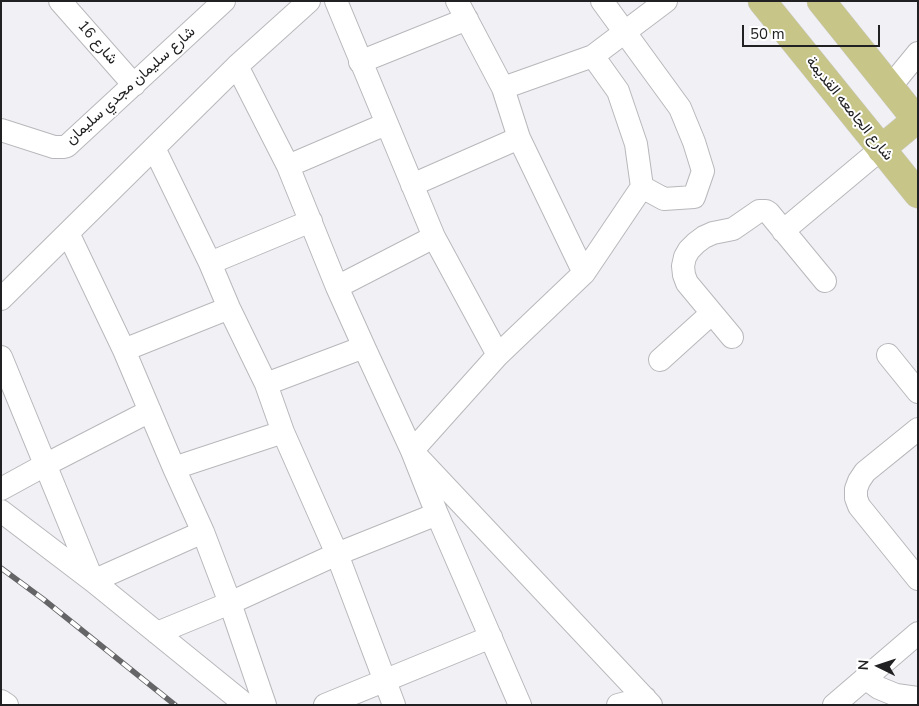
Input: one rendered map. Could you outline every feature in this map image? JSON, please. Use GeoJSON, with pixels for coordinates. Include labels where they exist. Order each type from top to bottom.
{"type":"FeatureCollection","features":[{"type":"Feature","properties":{"kind":"main road","name":"شارع الجامعه القديمة"},"geometry":{"type":"LineString","coordinates":[[762,1],[918,194]]}},
{"type":"Feature","properties":{"kind":"main road"},"geometry":{"type":"LineString","coordinates":[[821,1],[917,121],[881,149]]}},
{"type":"Feature","properties":{"kind":"street","name":"شارع 16"},"geometry":{"type":"LineString","coordinates":[[60,1],[134,85]]}},
{"type":"Feature","properties":{"kind":"street","name":"شارع سليمان مجدي سليمان"},"geometry":{"type":"LineString","coordinates":[[1,130],[54,147],[63,147],[71,143],[224,1]]}},
{"type":"Feature","properties":{"kind":"street"},"geometry":{"type":"LineString","coordinates":[[1,299],[237,66],[309,1]]}},
{"type":"Feature","properties":{"kind":"street"},"geometry":{"type":"LineString","coordinates":[[336,1],[434,237],[498,355]]}},
{"type":"Feature","properties":{"kind":"street"},"geometry":{"type":"LineString","coordinates":[[602,1],[680,108],[703,171],[694,197],[664,199],[642,187]]}},
{"type":"Feature","properties":{"kind":"street"},"geometry":{"type":"LineString","coordinates":[[502,88],[593,56],[666,1]]}},
{"type":"Feature","properties":{"kind":"street"},"geometry":{"type":"LineString","coordinates":[[360,62],[462,10],[502,88],[519,138],[584,273]]}},
{"type":"Feature","properties":{"kind":"street"},"geometry":{"type":"LineString","coordinates":[[890,87],[918,53]]}},
{"type":"Feature","properties":{"kind":"street"},"geometry":{"type":"LineString","coordinates":[[412,451],[498,355],[584,273],[642,187],[636,144],[618,91],[593,56]]}},
{"type":"Feature","properties":{"kind":"street"},"geometry":{"type":"LineString","coordinates":[[237,66],[288,166],[338,287],[412,451],[437,514],[520,705]]}},
{"type":"Feature","properties":{"kind":"street"},"geometry":{"type":"LineString","coordinates":[[288,166],[386,124]]}},
{"type":"Feature","properties":{"kind":"street"},"geometry":{"type":"LineString","coordinates":[[412,184],[519,138]]}},
{"type":"Feature","properties":{"kind":"street"},"geometry":{"type":"LineString","coordinates":[[154,148],[266,384],[283,432],[337,554],[394,705]]}},
{"type":"Feature","properties":{"kind":"street"},"geometry":{"type":"LineString","coordinates":[[783,231],[881,149]]}},
{"type":"Feature","properties":{"kind":"street"},"geometry":{"type":"LineString","coordinates":[[732,337],[688,283],[684,275],[683,266],[689,250],[704,237],[733,229],[759,211],[766,211],[824,281]]}},
{"type":"Feature","properties":{"kind":"street"},"geometry":{"type":"LineString","coordinates":[[210,263],[312,221]]}},
{"type":"Feature","properties":{"kind":"street"},"geometry":{"type":"LineString","coordinates":[[68,233],[124,350],[203,532],[265,705]]}},
{"type":"Feature","properties":{"kind":"street"},"geometry":{"type":"LineString","coordinates":[[338,287],[434,237]]}},
{"type":"Feature","properties":{"kind":"street"},"geometry":{"type":"LineString","coordinates":[[124,350],[229,308]]}},
{"type":"Feature","properties":{"kind":"street"},"geometry":{"type":"LineString","coordinates":[[660,360],[712,313]]}},
{"type":"Feature","properties":{"kind":"street"},"geometry":{"type":"LineString","coordinates":[[266,384],[364,347]]}},
{"type":"Feature","properties":{"kind":"street"},"geometry":{"type":"LineString","coordinates":[[888,356],[918,392]]}},
{"type":"Feature","properties":{"kind":"street"},"geometry":{"type":"LineString","coordinates":[[1,357],[93,580]]}},
{"type":"Feature","properties":{"kind":"street"},"geometry":{"type":"LineString","coordinates":[[1,489],[150,411]]}},
{"type":"Feature","properties":{"kind":"street"},"geometry":{"type":"LineString","coordinates":[[918,429],[865,472],[858,481],[856,498],[859,506],[918,579]]}},
{"type":"Feature","properties":{"kind":"street"},"geometry":{"type":"LineString","coordinates":[[174,468],[283,432]]}},
{"type":"Feature","properties":{"kind":"street"},"geometry":{"type":"LineString","coordinates":[[412,451],[648,702]]}},
{"type":"Feature","properties":{"kind":"street"},"geometry":{"type":"LineString","coordinates":[[1,510],[93,580],[246,705]]}},
{"type":"Feature","properties":{"kind":"street"},"geometry":{"type":"LineString","coordinates":[[157,633],[230,603],[337,554],[437,514]]}},
{"type":"Feature","properties":{"kind":"street"},"geometry":{"type":"LineString","coordinates":[[93,580],[203,532]]}},
{"type":"Feature","properties":{"kind":"street"},"geometry":{"type":"LineString","coordinates":[[874,690],[918,633]]}},
{"type":"Feature","properties":{"kind":"street"},"geometry":{"type":"LineString","coordinates":[[325,705],[491,637]]}},
{"type":"Feature","properties":{"kind":"street"},"geometry":{"type":"LineString","coordinates":[[834,705],[874,690],[918,698]]}},
{"type":"Feature","properties":{"kind":"street"},"geometry":{"type":"LineString","coordinates":[[1,701],[7,705]]}},
{"type":"Feature","properties":{"kind":"street"},"geometry":{"type":"LineString","coordinates":[[618,705],[648,702]]}},
{"type":"Feature","properties":{"kind":"railway"},"geometry":{"type":"LineString","coordinates":[[1,568],[43,599],[175,705]]}}]}
